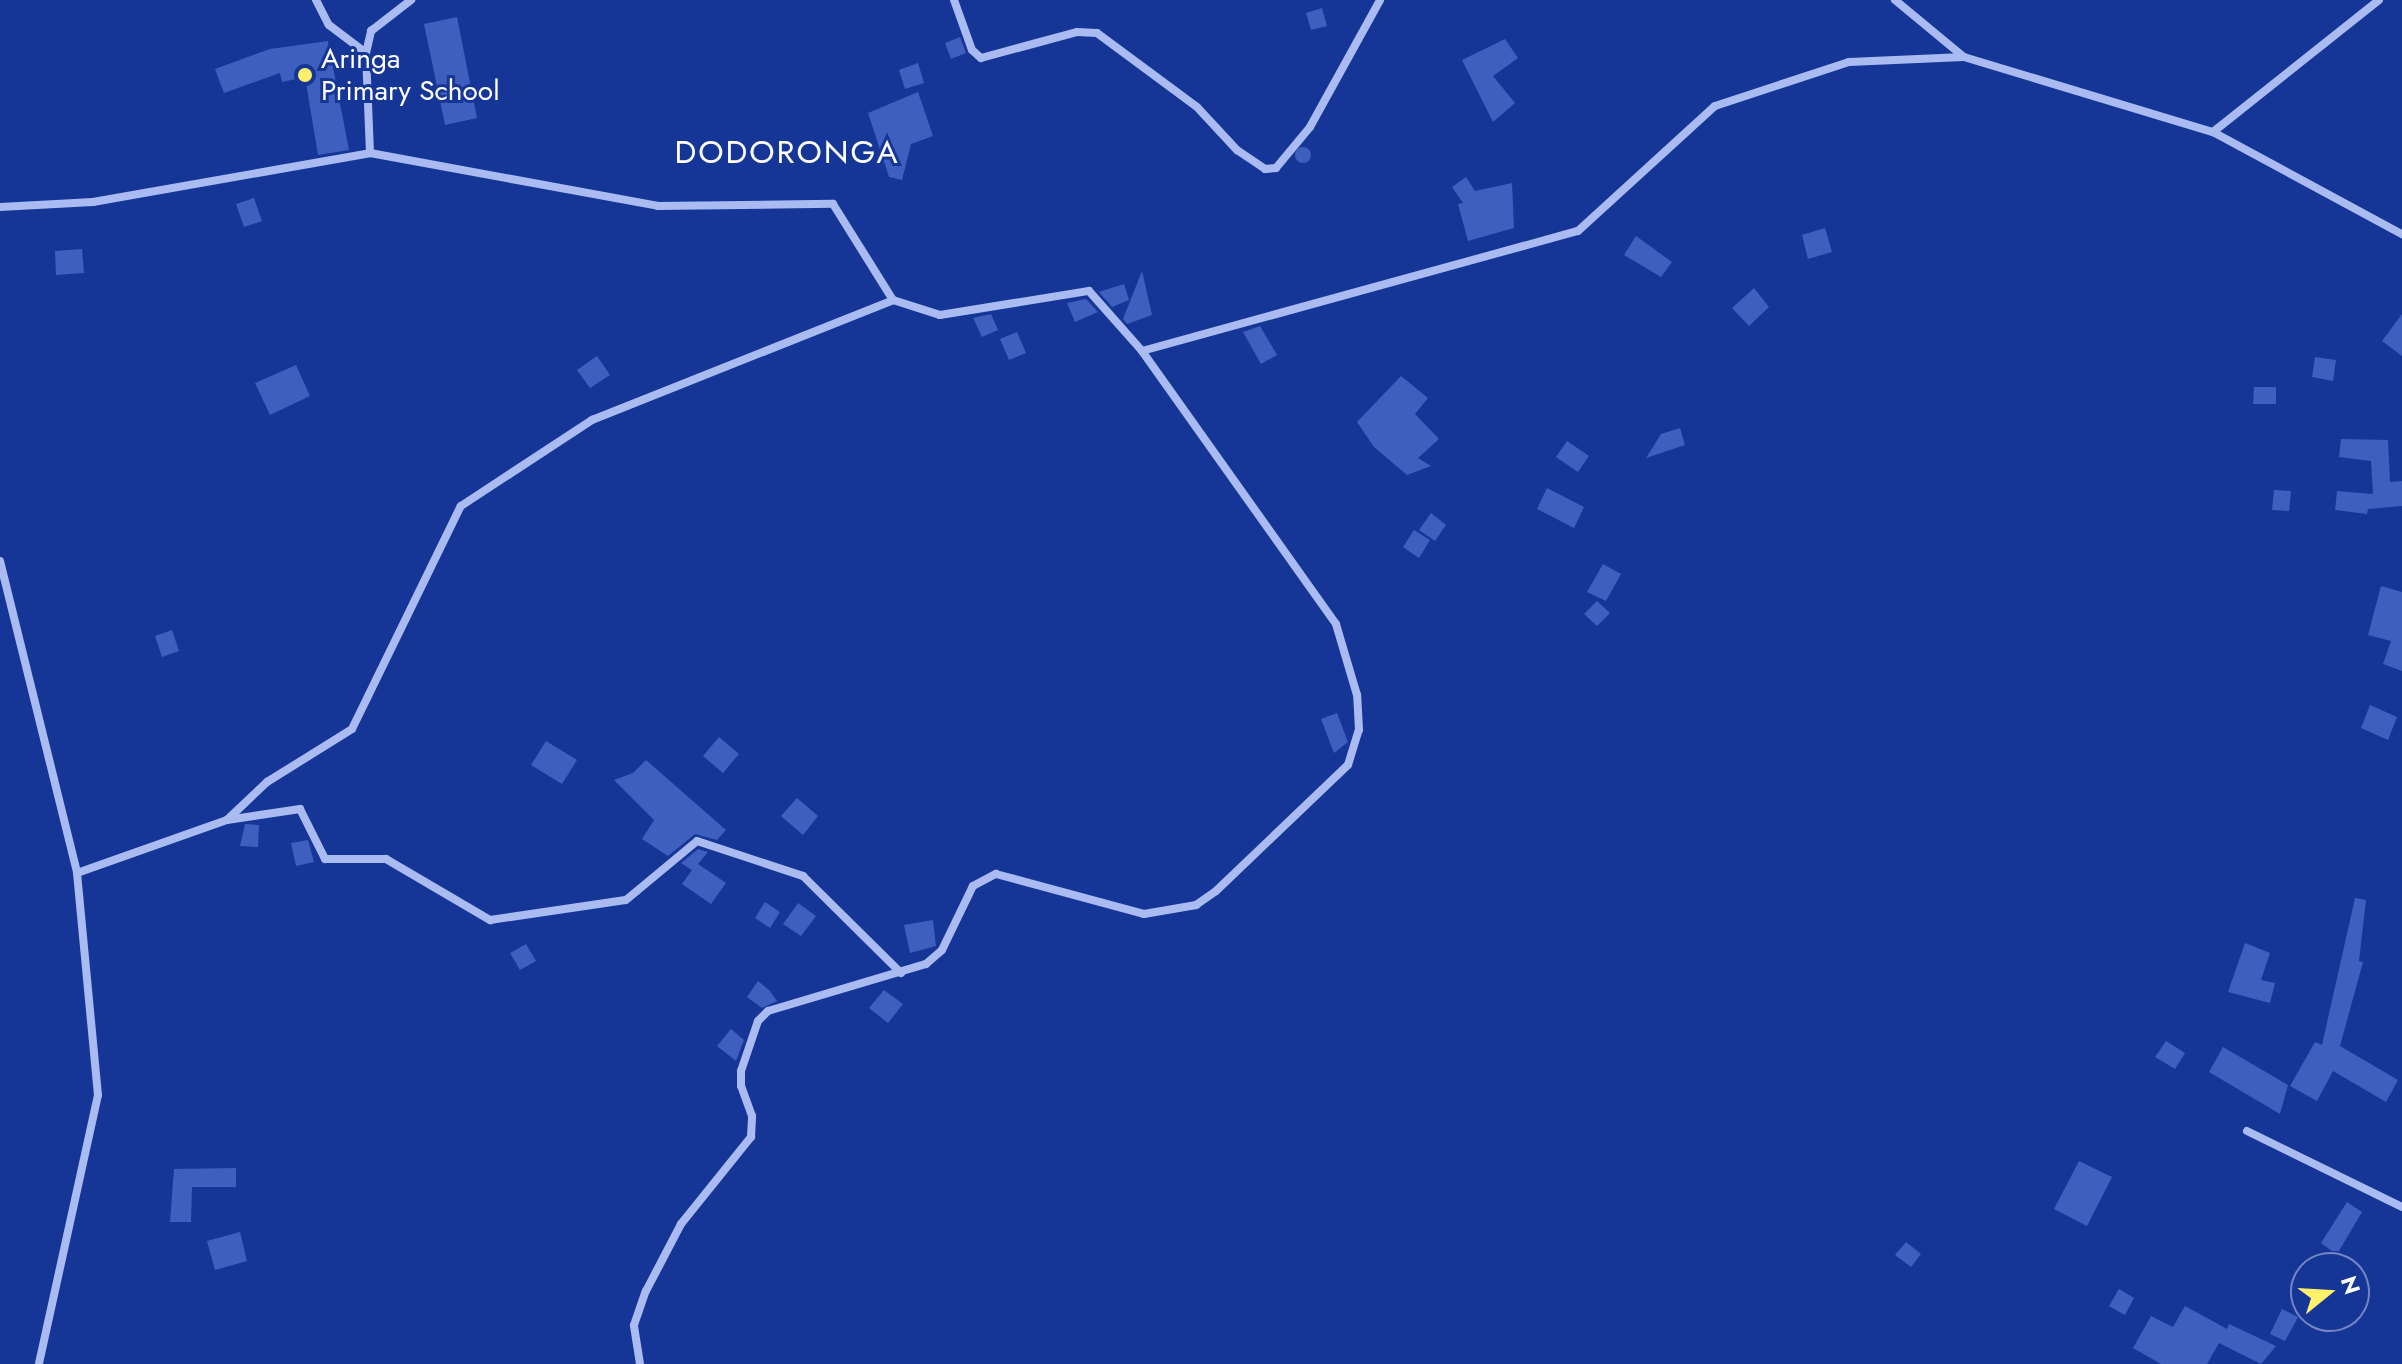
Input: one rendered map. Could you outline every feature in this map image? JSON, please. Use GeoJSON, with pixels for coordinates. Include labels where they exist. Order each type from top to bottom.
{"type":"FeatureCollection","features":[{"type":"Feature","properties":{"kind":"street"},"geometry":{"type":"LineString","coordinates":[[316,0],[329,25],[366,53]]}},
{"type":"Feature","properties":{"kind":"street"},"geometry":{"type":"LineString","coordinates":[[370,153],[366,53],[371,31],[411,0]]}},
{"type":"Feature","properties":{"kind":"street"},"geometry":{"type":"LineString","coordinates":[[954,0],[972,50],[981,58],[1077,32],[1097,33],[1197,107],[1237,150],[1265,169],[1276,168],[1310,127],[1380,0]]}},
{"type":"Feature","properties":{"kind":"street"},"geometry":{"type":"LineString","coordinates":[[1895,0],[1964,57]]}},
{"type":"Feature","properties":{"kind":"street"},"geometry":{"type":"LineString","coordinates":[[2213,132],[2379,0]]}},
{"type":"Feature","properties":{"kind":"street"},"geometry":{"type":"LineString","coordinates":[[1142,351],[1578,231],[1715,106],[1849,62],[1964,57],[2213,132],[2402,234]]}},
{"type":"Feature","properties":{"kind":"street"},"geometry":{"type":"LineString","coordinates":[[0,207],[93,202],[370,153],[658,206],[833,204],[893,300]]}},
{"type":"Feature","properties":{"kind":"street"},"geometry":{"type":"LineString","coordinates":[[227,820],[267,782],[352,729],[461,506],[592,420],[893,300],[940,315],[1089,291],[1142,351],[1336,624],[1357,695],[1359,730],[1348,765],[1196,905],[1144,914],[996,874],[973,886],[942,950],[926,964],[781,1005],[758,1021],[741,1071],[754,1126],[751,1137],[681,1224],[646,1291],[634,1325],[640,1364]]}},
{"type":"Feature","properties":{"kind":"street"},"geometry":{"type":"LineString","coordinates":[[0,561],[77,873],[98,1095],[39,1364]]}},
{"type":"Feature","properties":{"kind":"street"},"geometry":{"type":"LineString","coordinates":[[77,873],[227,820],[300,809],[325,859],[386,859],[490,920],[626,900],[697,841],[803,876],[901,973]]}},
{"type":"Feature","properties":{"kind":"street"},"geometry":{"type":"LineString","coordinates":[[2247,1131],[2402,1207]]}},
{"type":"Feature","properties":{"kind":"building"},"geometry":{"type":"Polygon","coordinates":[[[1322,8],[1327,26],[1311,30],[1306,13],[1322,8]]]}},
{"type":"Feature","properties":{"kind":"building"},"geometry":{"type":"Polygon","coordinates":[[[457,17],[477,118],[445,125],[424,24],[457,17]]]}},
{"type":"Feature","properties":{"kind":"building"},"geometry":{"type":"Polygon","coordinates":[[[960,37],[966,53],[951,59],[945,43],[960,37]]]}},
{"type":"Feature","properties":{"kind":"building"},"geometry":{"type":"Polygon","coordinates":[[[1505,39],[1518,58],[1493,76],[1515,103],[1493,122],[1462,60],[1505,39]]]}},
{"type":"Feature","properties":{"kind":"building"},"geometry":{"type":"Polygon","coordinates":[[[328,41],[349,150],[318,155],[305,77],[282,82],[280,73],[224,93],[215,69],[270,49],[328,41]]]}},
{"type":"Feature","properties":{"kind":"building"},"geometry":{"type":"Polygon","coordinates":[[[918,63],[924,83],[905,89],[899,70],[918,63]]]}},
{"type":"Feature","properties":{"kind":"building"},"geometry":{"type":"Polygon","coordinates":[[[918,92],[933,136],[911,144],[902,180],[889,177],[868,113],[918,92]]]}},
{"type":"Feature","properties":{"kind":"building"},"geometry":{"type":"Polygon","coordinates":[[[1303,147],[1309,149],[1309,161],[1303,163],[1297,161],[1295,155],[1297,149],[1303,147]]]}},
{"type":"Feature","properties":{"kind":"building"},"geometry":{"type":"Polygon","coordinates":[[[1466,177],[1475,191],[1512,183],[1514,228],[1468,241],[1458,204],[1463,203],[1452,187],[1466,177]]]}},
{"type":"Feature","properties":{"kind":"building"},"geometry":{"type":"Polygon","coordinates":[[[254,198],[262,221],[244,227],[236,204],[254,198]]]}},
{"type":"Feature","properties":{"kind":"building"},"geometry":{"type":"Polygon","coordinates":[[[1825,228],[1832,252],[1808,259],[1802,235],[1825,228]]]}},
{"type":"Feature","properties":{"kind":"building"},"geometry":{"type":"Polygon","coordinates":[[[1636,236],[1672,262],[1661,277],[1624,255],[1636,236]]]}},
{"type":"Feature","properties":{"kind":"building"},"geometry":{"type":"Polygon","coordinates":[[[82,249],[84,273],[56,275],[55,251],[82,249]]]}},
{"type":"Feature","properties":{"kind":"building"},"geometry":{"type":"Polygon","coordinates":[[[1142,271],[1152,315],[1127,324],[1123,319],[1142,271]]]}},
{"type":"Feature","properties":{"kind":"building"},"geometry":{"type":"Polygon","coordinates":[[[1124,284],[1129,300],[1112,307],[1099,292],[1124,284]]]}},
{"type":"Feature","properties":{"kind":"building"},"geometry":{"type":"Polygon","coordinates":[[[1754,288],[1769,307],[1749,326],[1732,308],[1754,288]]]}},
{"type":"Feature","properties":{"kind":"building"},"geometry":{"type":"Polygon","coordinates":[[[1086,299],[1098,312],[1075,322],[1067,303],[1086,299]]]}},
{"type":"Feature","properties":{"kind":"building"},"geometry":{"type":"Polygon","coordinates":[[[991,314],[998,330],[982,337],[973,318],[991,314]]]}},
{"type":"Feature","properties":{"kind":"building"},"geometry":{"type":"Polygon","coordinates":[[[2402,314],[2402,356],[2382,341],[2402,314]]]}},
{"type":"Feature","properties":{"kind":"building"},"geometry":{"type":"Polygon","coordinates":[[[1260,326],[1277,355],[1261,364],[1243,332],[1260,326]]]}},
{"type":"Feature","properties":{"kind":"building"},"geometry":{"type":"Polygon","coordinates":[[[1017,332],[1026,353],[1009,360],[1000,339],[1017,332]]]}},
{"type":"Feature","properties":{"kind":"building"},"geometry":{"type":"Polygon","coordinates":[[[597,356],[610,375],[590,388],[577,370],[597,356]]]}},
{"type":"Feature","properties":{"kind":"building"},"geometry":{"type":"Polygon","coordinates":[[[2315,357],[2336,360],[2333,381],[2312,377],[2315,357]]]}},
{"type":"Feature","properties":{"kind":"building"},"geometry":{"type":"Polygon","coordinates":[[[296,365],[310,396],[270,415],[255,383],[296,365]]]}},
{"type":"Feature","properties":{"kind":"building"},"geometry":{"type":"Polygon","coordinates":[[[1401,376],[1428,398],[1415,414],[1439,439],[1418,458],[1431,466],[1407,475],[1374,447],[1357,422],[1401,376]]]}},
{"type":"Feature","properties":{"kind":"building"},"geometry":{"type":"Polygon","coordinates":[[[2254,387],[2276,387],[2276,404],[2253,404],[2254,387]]]}},
{"type":"Feature","properties":{"kind":"building"},"geometry":{"type":"Polygon","coordinates":[[[1680,428],[1685,445],[1646,458],[1661,434],[1680,428]]]}},
{"type":"Feature","properties":{"kind":"building"},"geometry":{"type":"Polygon","coordinates":[[[2341,439],[2388,440],[2390,482],[2402,481],[2402,506],[2368,509],[2367,514],[2335,510],[2337,491],[2373,494],[2371,461],[2339,457],[2341,439]]]}},
{"type":"Feature","properties":{"kind":"building"},"geometry":{"type":"Polygon","coordinates":[[[1567,441],[1589,456],[1578,472],[1556,457],[1567,441]]]}},
{"type":"Feature","properties":{"kind":"building"},"geometry":{"type":"Polygon","coordinates":[[[1547,488],[1584,507],[1574,528],[1537,509],[1547,488]]]}},
{"type":"Feature","properties":{"kind":"building"},"geometry":{"type":"Polygon","coordinates":[[[2274,490],[2291,491],[2289,511],[2272,510],[2274,490]]]}},
{"type":"Feature","properties":{"kind":"building"},"geometry":{"type":"Polygon","coordinates":[[[1431,513],[1446,525],[1435,541],[1419,530],[1431,513]]]}},
{"type":"Feature","properties":{"kind":"building"},"geometry":{"type":"Polygon","coordinates":[[[1414,530],[1430,540],[1419,558],[1403,547],[1414,530]]]}},
{"type":"Feature","properties":{"kind":"building"},"geometry":{"type":"Polygon","coordinates":[[[1603,564],[1621,574],[1606,601],[1587,592],[1603,564]]]}},
{"type":"Feature","properties":{"kind":"building"},"geometry":{"type":"Polygon","coordinates":[[[2381,586],[2402,592],[2402,671],[2383,664],[2391,641],[2368,635],[2381,586]]]}},
{"type":"Feature","properties":{"kind":"building"},"geometry":{"type":"Polygon","coordinates":[[[1597,601],[1610,613],[1597,626],[1584,614],[1597,601]]]}},
{"type":"Feature","properties":{"kind":"building"},"geometry":{"type":"Polygon","coordinates":[[[172,630],[179,651],[162,657],[155,636],[172,630]]]}},
{"type":"Feature","properties":{"kind":"building"},"geometry":{"type":"Polygon","coordinates":[[[2370,705],[2397,717],[2388,740],[2361,728],[2370,705]]]}},
{"type":"Feature","properties":{"kind":"building"},"geometry":{"type":"Polygon","coordinates":[[[1337,713],[1348,742],[1334,753],[1321,719],[1337,713]]]}},
{"type":"Feature","properties":{"kind":"building"},"geometry":{"type":"Polygon","coordinates":[[[719,737],[739,754],[723,773],[703,756],[719,737]]]}},
{"type":"Feature","properties":{"kind":"building"},"geometry":{"type":"Polygon","coordinates":[[[546,741],[577,760],[562,784],[531,765],[546,741]]]}},
{"type":"Feature","properties":{"kind":"building"},"geometry":{"type":"Polygon","coordinates":[[[646,760],[726,830],[717,840],[695,834],[668,856],[642,839],[654,820],[614,780],[633,773],[646,760]]]}},
{"type":"Feature","properties":{"kind":"building"},"geometry":{"type":"Polygon","coordinates":[[[797,798],[818,816],[803,835],[781,816],[797,798]]]}},
{"type":"Feature","properties":{"kind":"building"},"geometry":{"type":"Polygon","coordinates":[[[245,824],[259,825],[258,847],[240,846],[245,824]]]}},
{"type":"Feature","properties":{"kind":"building"},"geometry":{"type":"Polygon","coordinates":[[[308,840],[314,862],[296,866],[291,843],[308,840]]]}},
{"type":"Feature","properties":{"kind":"building"},"geometry":{"type":"Polygon","coordinates":[[[698,849],[708,852],[698,864],[726,883],[711,904],[682,884],[692,870],[681,863],[698,849]]]}},
{"type":"Feature","properties":{"kind":"building"},"geometry":{"type":"Polygon","coordinates":[[[2355,898],[2366,900],[2359,961],[2363,962],[2340,1046],[2398,1080],[2386,1102],[2333,1071],[2317,1101],[2290,1086],[2315,1042],[2322,1045],[2355,898]]]}},
{"type":"Feature","properties":{"kind":"building"},"geometry":{"type":"Polygon","coordinates":[[[765,902],[780,912],[770,928],[755,918],[765,902]]]}},
{"type":"Feature","properties":{"kind":"building"},"geometry":{"type":"Polygon","coordinates":[[[798,903],[816,916],[801,936],[783,924],[798,903]]]}},
{"type":"Feature","properties":{"kind":"building"},"geometry":{"type":"Polygon","coordinates":[[[933,920],[936,946],[910,953],[904,925],[933,920]]]}},
{"type":"Feature","properties":{"kind":"building"},"geometry":{"type":"Polygon","coordinates":[[[2245,943],[2270,953],[2261,980],[2275,983],[2270,1003],[2228,992],[2245,943]]]}},
{"type":"Feature","properties":{"kind":"building"},"geometry":{"type":"Polygon","coordinates":[[[526,944],[536,961],[520,970],[510,953],[526,944]]]}},
{"type":"Feature","properties":{"kind":"building"},"geometry":{"type":"Polygon","coordinates":[[[758,981],[777,1001],[762,1008],[747,997],[758,981]]]}},
{"type":"Feature","properties":{"kind":"building"},"geometry":{"type":"Polygon","coordinates":[[[884,990],[903,1004],[888,1023],[869,1008],[884,990]]]}},
{"type":"Feature","properties":{"kind":"building"},"geometry":{"type":"Polygon","coordinates":[[[731,1029],[744,1040],[736,1061],[717,1046],[731,1029]]]}},
{"type":"Feature","properties":{"kind":"building"},"geometry":{"type":"Polygon","coordinates":[[[2166,1041],[2185,1053],[2175,1069],[2155,1057],[2166,1041]]]}},
{"type":"Feature","properties":{"kind":"building"},"geometry":{"type":"Polygon","coordinates":[[[2223,1047],[2288,1085],[2280,1114],[2209,1072],[2223,1047]]]}},
{"type":"Feature","properties":{"kind":"building"},"geometry":{"type":"Polygon","coordinates":[[[2079,1161],[2112,1177],[2087,1226],[2054,1209],[2079,1161]]]}},
{"type":"Feature","properties":{"kind":"building"},"geometry":{"type":"Polygon","coordinates":[[[236,1168],[236,1187],[192,1187],[191,1222],[170,1222],[174,1169],[236,1168]]]}},
{"type":"Feature","properties":{"kind":"building"},"geometry":{"type":"Polygon","coordinates":[[[2347,1202],[2362,1212],[2339,1251],[2332,1251],[2321,1243],[2347,1202]]]}},
{"type":"Feature","properties":{"kind":"building"},"geometry":{"type":"Polygon","coordinates":[[[240,1232],[247,1261],[215,1270],[207,1241],[240,1232]]]}},
{"type":"Feature","properties":{"kind":"building"},"geometry":{"type":"Polygon","coordinates":[[[1906,1242],[1921,1254],[1911,1267],[1895,1255],[1906,1242]]]}},
{"type":"Feature","properties":{"kind":"building"},"geometry":{"type":"Polygon","coordinates":[[[2119,1289],[2134,1298],[2125,1315],[2109,1306],[2119,1289]]]}},
{"type":"Feature","properties":{"kind":"building"},"geometry":{"type":"Polygon","coordinates":[[[2185,1306],[2227,1329],[2229,1324],[2276,1346],[2261,1364],[2219,1343],[2207,1364],[2161,1364],[2133,1348],[2151,1316],[2173,1327],[2185,1306]]]}},
{"type":"Feature","properties":{"kind":"building"},"geometry":{"type":"Polygon","coordinates":[[[2282,1309],[2290,1313],[2290,1332],[2285,1341],[2270,1334],[2282,1309]]]}},
{"type":"Feature","properties":{"kind":"place","name":"Aringa Primary School"},"geometry":{"type":"Point","coordinates":[305,75]}},
{"type":"Feature","properties":{"kind":"district","name":"DODORONGA"},"geometry":{"type":"Point","coordinates":[787,152]}}]}
